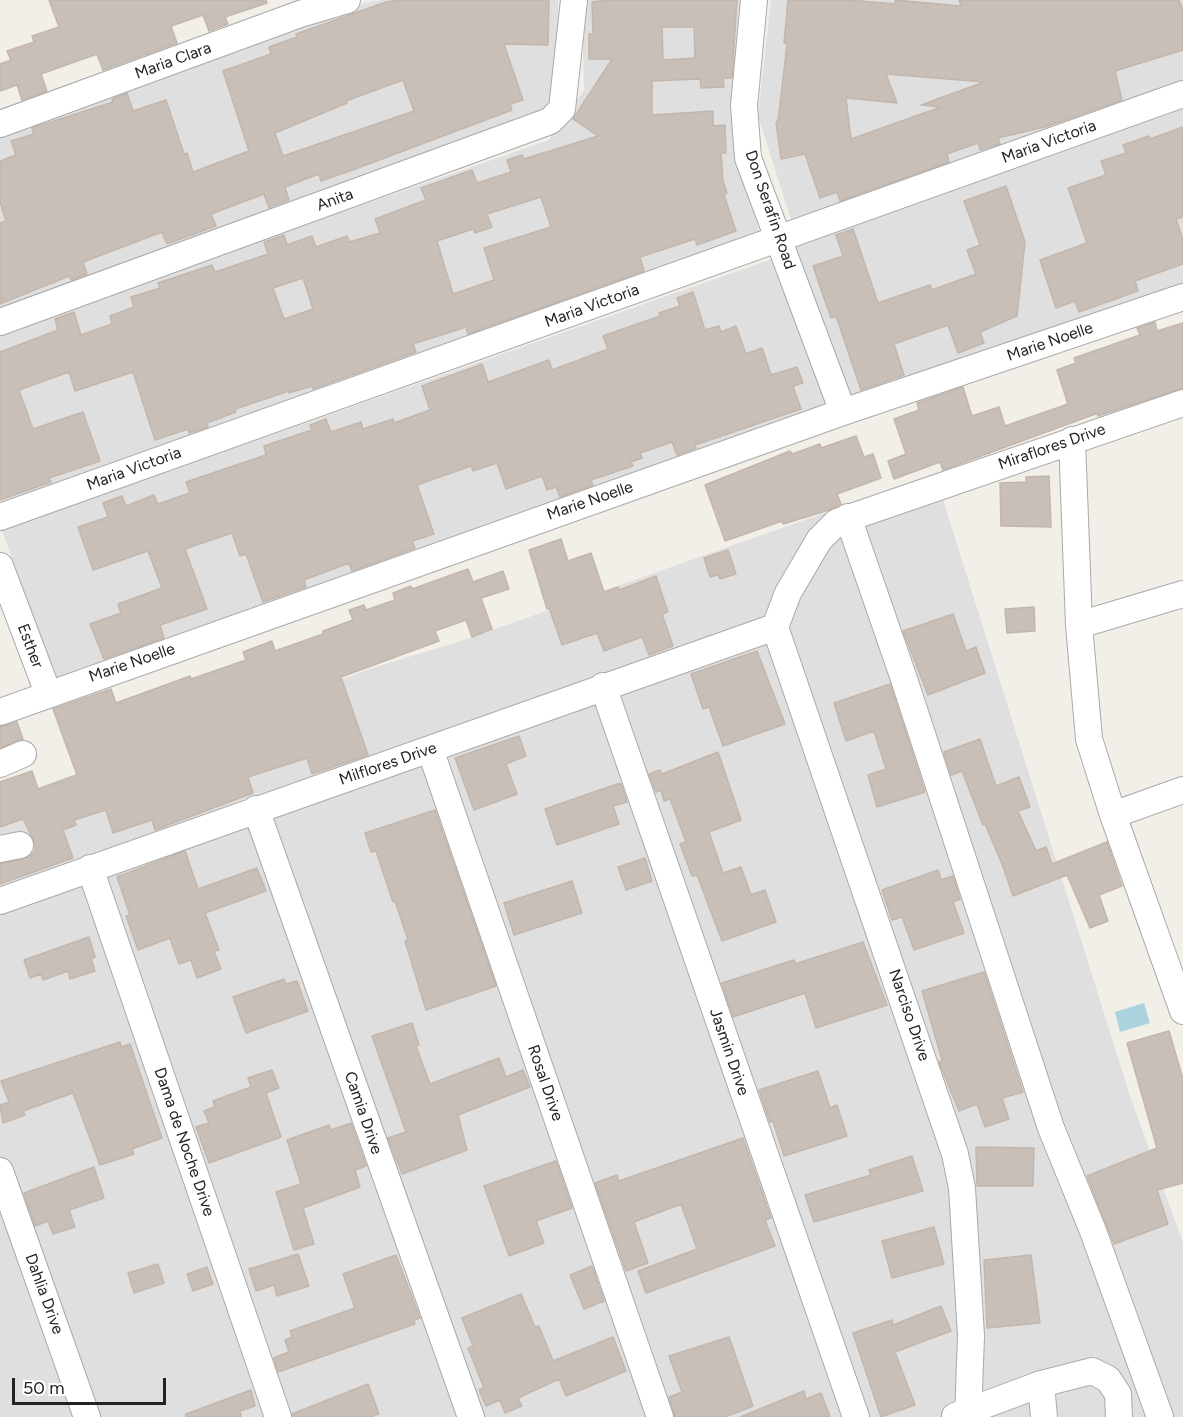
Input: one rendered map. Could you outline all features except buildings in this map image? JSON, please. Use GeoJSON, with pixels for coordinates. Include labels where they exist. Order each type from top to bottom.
{"type":"FeatureCollection","features":[{"type":"Feature","properties":{"kind":"street","name":"Maria Clara"},"geometry":{"type":"LineString","coordinates":[[0,124],[297,7],[347,0]]}},
{"type":"Feature","properties":{"kind":"street","name":"Anita"},"geometry":{"type":"LineString","coordinates":[[0,322],[550,121],[562,109],[574,0]]}},
{"type":"Feature","properties":{"kind":"street","name":"Don Serafin Road"},"geometry":{"type":"LineString","coordinates":[[754,0],[744,106],[748,158],[843,412]]}},
{"type":"Feature","properties":{"kind":"street","name":"Maria Victoria"},"geometry":{"type":"LineString","coordinates":[[0,517],[1183,94]]}},
{"type":"Feature","properties":{"kind":"street","name":"Marie Noelle"},"geometry":{"type":"LineString","coordinates":[[0,712],[48,693],[843,412],[1183,297]]}},
{"type":"Feature","properties":{"kind":"street","name":"Miraflores Drive"},"geometry":{"type":"LineString","coordinates":[[775,627],[789,593],[819,540],[828,529],[848,517],[1183,403]]}},
{"type":"Feature","properties":{"kind":"street"},"geometry":{"type":"LineString","coordinates":[[1072,440],[1079,625],[1089,739],[1113,815],[1178,980],[1183,1011]]}},
{"type":"Feature","properties":{"kind":"street"},"geometry":{"type":"LineString","coordinates":[[848,517],[929,753],[1051,1128],[1093,1231],[1160,1417]]}},
{"type":"Feature","properties":{"kind":"street","name":"Esther"},"geometry":{"type":"LineString","coordinates":[[0,566],[48,693]]}},
{"type":"Feature","properties":{"kind":"street"},"geometry":{"type":"LineString","coordinates":[[1079,625],[1183,594]]}},
{"type":"Feature","properties":{"kind":"street","name":"Milflores Drive"},"geometry":{"type":"LineString","coordinates":[[0,901],[775,627]]}},
{"type":"Feature","properties":{"kind":"street","name":"Narciso Drive"},"geometry":{"type":"LineString","coordinates":[[775,627],[955,1154],[962,1188],[971,1336],[963,1415]]}},
{"type":"Feature","properties":{"kind":"street","name":"Jasmin Drive"},"geometry":{"type":"LineString","coordinates":[[603,686],[856,1417]]}},
{"type":"Feature","properties":{"kind":"street","name":"Rosal Drive"},"geometry":{"type":"LineString","coordinates":[[430,749],[660,1417]]}},
{"type":"Feature","properties":{"kind":"street"},"geometry":{"type":"LineString","coordinates":[[1113,815],[1183,790]]}},
{"type":"Feature","properties":{"kind":"street","name":"Camia Drive"},"geometry":{"type":"LineString","coordinates":[[256,809],[471,1417]]}},
{"type":"Feature","properties":{"kind":"street","name":"Dama de Noche Drive"},"geometry":{"type":"LineString","coordinates":[[90,868],[278,1417]]}},
{"type":"Feature","properties":{"kind":"street","name":"Dahlia Drive"},"geometry":{"type":"LineString","coordinates":[[0,1171],[87,1417]]}},
{"type":"Feature","properties":{"kind":"street"},"geometry":{"type":"LineString","coordinates":[[963,1415],[1041,1383],[1092,1371],[1108,1379],[1118,1394],[1119,1417]]}},
{"type":"Feature","properties":{"kind":"street"},"geometry":{"type":"LineString","coordinates":[[1041,1383],[1044,1417]]}},
{"type":"Feature","properties":{"kind":"shaded area"},"geometry":{"type":"Polygon","coordinates":[[[382,0],[558,0],[558,100],[536,115],[0,311],[0,136],[368,2],[382,0]]]}},
{"type":"Feature","properties":{"kind":"shaded area"},"geometry":{"type":"Polygon","coordinates":[[[582,0],[743,0],[733,122],[761,241],[0,508],[0,331],[549,140],[584,90],[582,0]]]}},
{"type":"Feature","properties":{"kind":"shaded area"},"geometry":{"type":"Polygon","coordinates":[[[771,0],[1183,0],[1183,86],[793,226],[758,116],[771,0]]]}},
{"type":"Feature","properties":{"kind":"shaded area"},"geometry":{"type":"Polygon","coordinates":[[[1183,103],[1183,295],[854,414],[791,244],[1183,103]]]}},
{"type":"Feature","properties":{"kind":"shaded area"},"geometry":{"type":"Polygon","coordinates":[[[772,259],[830,410],[57,687],[2,530],[772,259]]]}},
{"type":"Feature","properties":{"kind":"shaded area"},"geometry":{"type":"Polygon","coordinates":[[[935,474],[1130,1096],[1183,1243],[1183,1417],[0,1417],[0,801],[376,667],[464,640],[935,474]]]}},
{"type":"Feature","properties":{"kind":"water"},"geometry":{"type":"Polygon","coordinates":[[[1144,1003],[1150,1023],[1120,1032],[1115,1012],[1144,1003]]]}}]}
